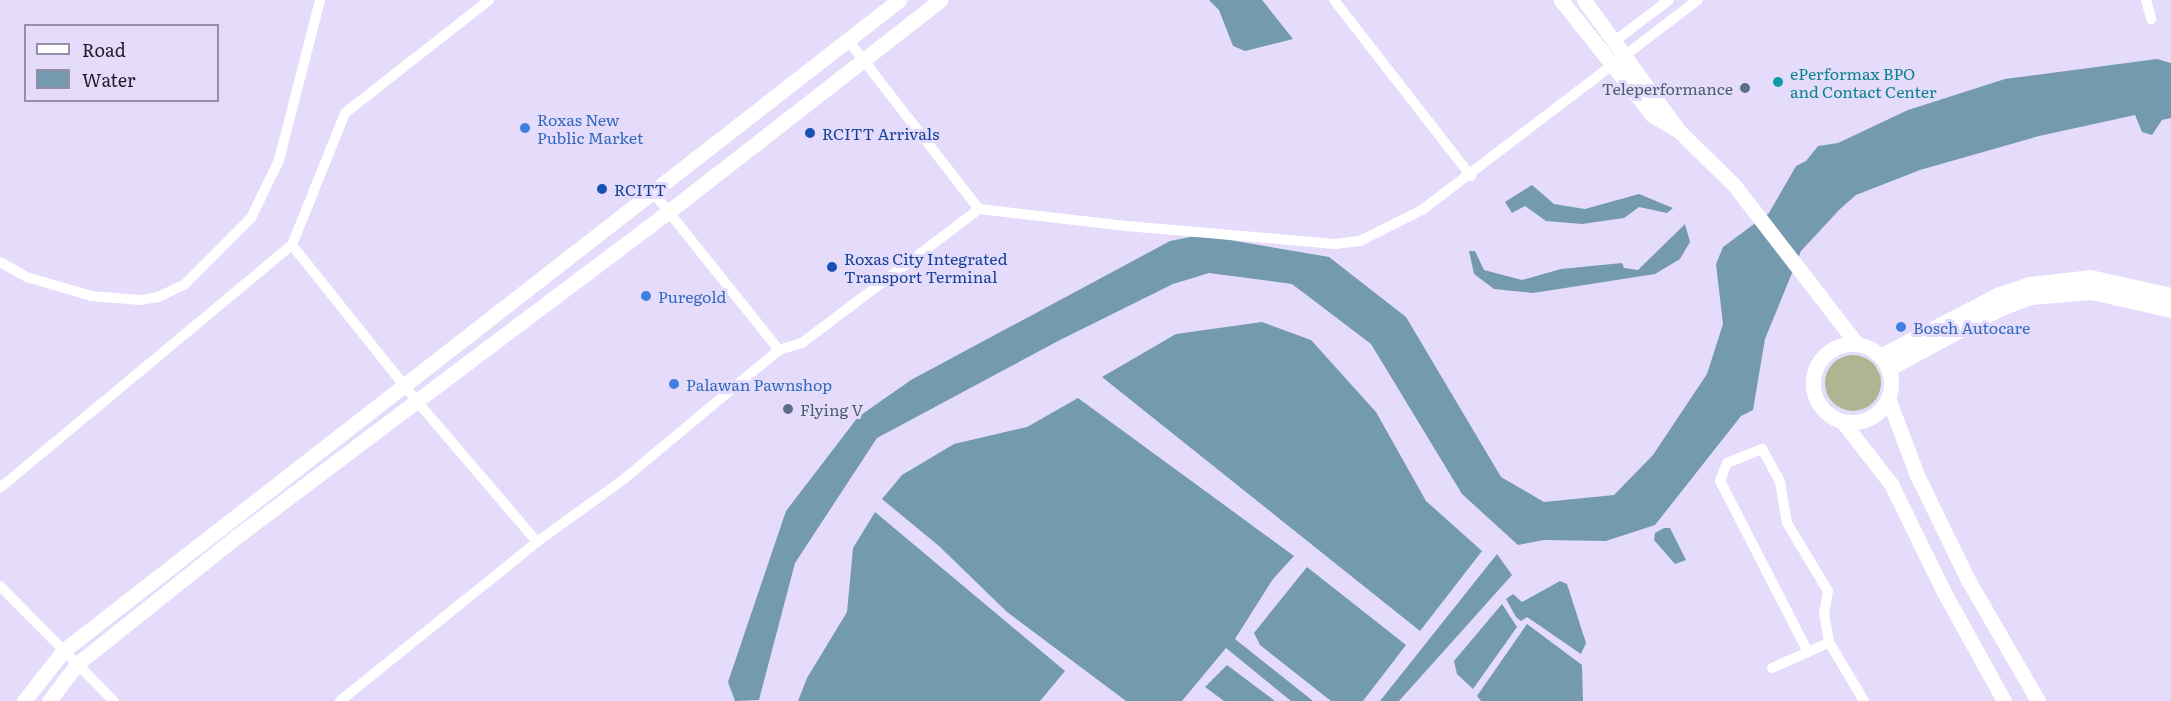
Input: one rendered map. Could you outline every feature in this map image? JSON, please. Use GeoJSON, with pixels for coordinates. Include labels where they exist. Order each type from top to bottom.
{"type":"FeatureCollection","features":[{"type":"Feature","properties":{"kind":"street"},"geometry":{"type":"LineString","coordinates":[[0,262],[27,277],[91,296],[141,300],[158,297],[184,285],[251,218],[279,160],[320,0]]}},
{"type":"Feature","properties":{"kind":"street"},"geometry":{"type":"LineString","coordinates":[[0,488],[292,245],[345,113],[489,0]]}},
{"type":"Feature","properties":{"kind":"street"},"geometry":{"type":"LineString","coordinates":[[49,701],[77,664],[415,399],[668,212],[940,0]]}},
{"type":"Feature","properties":{"kind":"street"},"geometry":{"type":"LineString","coordinates":[[1334,0],[1471,176]]}},
{"type":"Feature","properties":{"kind":"street"},"geometry":{"type":"LineString","coordinates":[[1561,0],[1652,115],[1679,131]]}},
{"type":"Feature","properties":{"kind":"street"},"geometry":{"type":"LineString","coordinates":[[1584,0],[1616,40],[1679,131],[1734,185],[1856,344],[1884,362]]}},
{"type":"Feature","properties":{"kind":"street"},"geometry":{"type":"LineString","coordinates":[[1616,40],[1669,0]]}},
{"type":"Feature","properties":{"kind":"street"},"geometry":{"type":"LineString","coordinates":[[340,701],[537,542],[624,479],[779,350],[802,343],[979,208],[1126,226],[1335,244],[1360,241],[1394,227],[1471,176],[1612,64],[1698,0]]}},
{"type":"Feature","properties":{"kind":"street"},"geometry":{"type":"LineString","coordinates":[[2146,0],[2151,19]]}},
{"type":"Feature","properties":{"kind":"street"},"geometry":{"type":"LineString","coordinates":[[24,701],[63,651],[896,1]]}},
{"type":"Feature","properties":{"kind":"street"},"geometry":{"type":"LineString","coordinates":[[847,39],[979,208]]}},
{"type":"Feature","properties":{"kind":"street"},"geometry":{"type":"LineString","coordinates":[[652,191],[779,350]]}},
{"type":"Feature","properties":{"kind":"street"},"geometry":{"type":"LineString","coordinates":[[292,245],[415,399],[537,542]]}},
{"type":"Feature","properties":{"kind":"street"},"geometry":{"type":"LineString","coordinates":[[1884,362],[2000,294],[2029,284],[2090,277],[2171,295]]}},
{"type":"Feature","properties":{"kind":"street"},"geometry":{"type":"LineString","coordinates":[[1884,362],[1999,309],[2031,297],[2091,292],[2171,310]]}},
{"type":"Feature","properties":{"kind":"street"},"geometry":{"type":"LineString","coordinates":[[1856,344],[1831,349],[1817,364],[1813,376],[1817,401],[1825,412],[1842,421],[1891,484],[1945,594],[2004,701]]}},
{"type":"Feature","properties":{"kind":"street"},"geometry":{"type":"LineString","coordinates":[[1884,362],[1888,398],[1917,475],[1967,578],[2037,701]]}},
{"type":"Feature","properties":{"kind":"street"},"geometry":{"type":"LineString","coordinates":[[1842,421],[1870,418],[1888,398]]}},
{"type":"Feature","properties":{"kind":"street"},"geometry":{"type":"LineString","coordinates":[[1808,652],[1719,481],[1727,463],[1762,449],[1780,482],[1787,523],[1828,591],[1824,614],[1829,642],[1864,701]]}},
{"type":"Feature","properties":{"kind":"street"},"geometry":{"type":"LineString","coordinates":[[0,586],[114,701]]}},
{"type":"Feature","properties":{"kind":"street"},"geometry":{"type":"LineString","coordinates":[[1773,668],[1829,642]]}},
{"type":"Feature","properties":{"kind":"green space"},"geometry":{"type":"Polygon","coordinates":[[[1847,355],[1859,355],[1869,359],[1877,367],[1881,383],[1877,399],[1869,407],[1859,411],[1847,411],[1837,407],[1829,399],[1825,389],[1825,377],[1829,367],[1837,359],[1847,355]]]}},
{"type":"Feature","properties":{"kind":"water"},"geometry":{"type":"Polygon","coordinates":[[[1209,0],[1262,0],[1293,39],[1245,51],[1233,46],[1219,10],[1209,0]]]}},
{"type":"Feature","properties":{"kind":"water"},"geometry":{"type":"Polygon","coordinates":[[[2157,59],[2171,63],[2171,118],[2162,120],[2152,135],[2142,132],[2135,115],[2039,136],[1920,170],[1856,195],[1840,209],[1801,251],[1765,339],[1753,410],[1741,416],[1655,525],[1606,541],[1544,540],[1518,545],[1462,494],[1371,344],[1292,284],[1209,273],[1173,284],[1060,340],[877,438],[795,563],[759,700],[735,701],[728,682],[786,511],[858,417],[911,380],[1170,241],[1200,235],[1329,257],[1406,317],[1501,477],[1544,502],[1614,495],[1653,455],[1707,374],[1723,324],[1716,264],[1723,247],[1769,213],[1796,166],[1806,161],[1818,146],[1838,143],[1908,110],[2005,79],[2157,59]]]}},
{"type":"Feature","properties":{"kind":"water"},"geometry":{"type":"Polygon","coordinates":[[[1532,185],[1554,204],[1585,209],[1639,194],[1673,208],[1667,213],[1639,207],[1624,218],[1582,224],[1546,221],[1525,206],[1512,213],[1505,202],[1532,185]]]}},
{"type":"Feature","properties":{"kind":"water"},"geometry":{"type":"Polygon","coordinates":[[[1685,224],[1690,242],[1680,259],[1655,274],[1533,293],[1494,289],[1474,274],[1469,251],[1475,251],[1484,270],[1522,280],[1561,269],[1622,263],[1624,268],[1638,270],[1685,224]]]}},
{"type":"Feature","properties":{"kind":"water"},"geometry":{"type":"Polygon","coordinates":[[[1262,322],[1311,340],[1376,412],[1426,501],[1482,551],[1420,631],[1102,377],[1176,334],[1262,322]]]}},
{"type":"Feature","properties":{"kind":"water"},"geometry":{"type":"Polygon","coordinates":[[[1078,398],[1294,556],[1273,579],[1235,639],[1313,701],[1291,701],[1226,648],[1182,701],[1126,701],[1007,612],[939,546],[882,499],[902,475],[954,444],[1027,427],[1078,398]]]}},
{"type":"Feature","properties":{"kind":"water"},"geometry":{"type":"Polygon","coordinates":[[[875,512],[1065,671],[1040,701],[798,701],[807,678],[847,612],[853,548],[875,512]]]}},
{"type":"Feature","properties":{"kind":"water"},"geometry":{"type":"Polygon","coordinates":[[[1664,528],[1670,528],[1686,560],[1675,564],[1654,540],[1655,533],[1664,528]]]}},
{"type":"Feature","properties":{"kind":"water"},"geometry":{"type":"Polygon","coordinates":[[[1497,554],[1512,575],[1399,701],[1380,701],[1497,554]]]}},
{"type":"Feature","properties":{"kind":"water"},"geometry":{"type":"Polygon","coordinates":[[[1307,567],[1406,645],[1363,701],[1331,701],[1260,645],[1254,633],[1307,567]]]}},
{"type":"Feature","properties":{"kind":"water"},"geometry":{"type":"Polygon","coordinates":[[[1560,581],[1567,584],[1586,643],[1581,654],[1527,617],[1521,621],[1516,617],[1506,599],[1513,594],[1522,602],[1560,581]]]}},
{"type":"Feature","properties":{"kind":"water"},"geometry":{"type":"Polygon","coordinates":[[[1502,604],[1517,627],[1473,689],[1457,674],[1454,661],[1502,604]]]}},
{"type":"Feature","properties":{"kind":"water"},"geometry":{"type":"Polygon","coordinates":[[[1527,624],[1582,665],[1583,701],[1481,701],[1477,696],[1527,624]]]}},
{"type":"Feature","properties":{"kind":"water"},"geometry":{"type":"Polygon","coordinates":[[[1227,665],[1275,701],[1224,701],[1205,687],[1227,665]]]}},
{"type":"Feature","properties":{"kind":"place","name":"ePerformax BPO and Contact Center"},"geometry":{"type":"Point","coordinates":[1778,82]}},
{"type":"Feature","properties":{"kind":"place","name":"Teleperformance"},"geometry":{"type":"Point","coordinates":[1745,88]}},
{"type":"Feature","properties":{"kind":"place","name":"Roxas New Public Market"},"geometry":{"type":"Point","coordinates":[525,128]}},
{"type":"Feature","properties":{"kind":"place","name":"RCITT Arrivals"},"geometry":{"type":"Point","coordinates":[810,133]}},
{"type":"Feature","properties":{"kind":"place","name":"RCITT"},"geometry":{"type":"Point","coordinates":[602,189]}},
{"type":"Feature","properties":{"kind":"place","name":"Roxas City Integrated Transport Terminal"},"geometry":{"type":"Point","coordinates":[832,267]}},
{"type":"Feature","properties":{"kind":"place","name":"Puregold"},"geometry":{"type":"Point","coordinates":[646,296]}},
{"type":"Feature","properties":{"kind":"place","name":"Bosch Autocare"},"geometry":{"type":"Point","coordinates":[1901,327]}},
{"type":"Feature","properties":{"kind":"place","name":"Palawan Pawnshop"},"geometry":{"type":"Point","coordinates":[674,384]}},
{"type":"Feature","properties":{"kind":"place","name":"Flying V"},"geometry":{"type":"Point","coordinates":[788,409]}}]}
